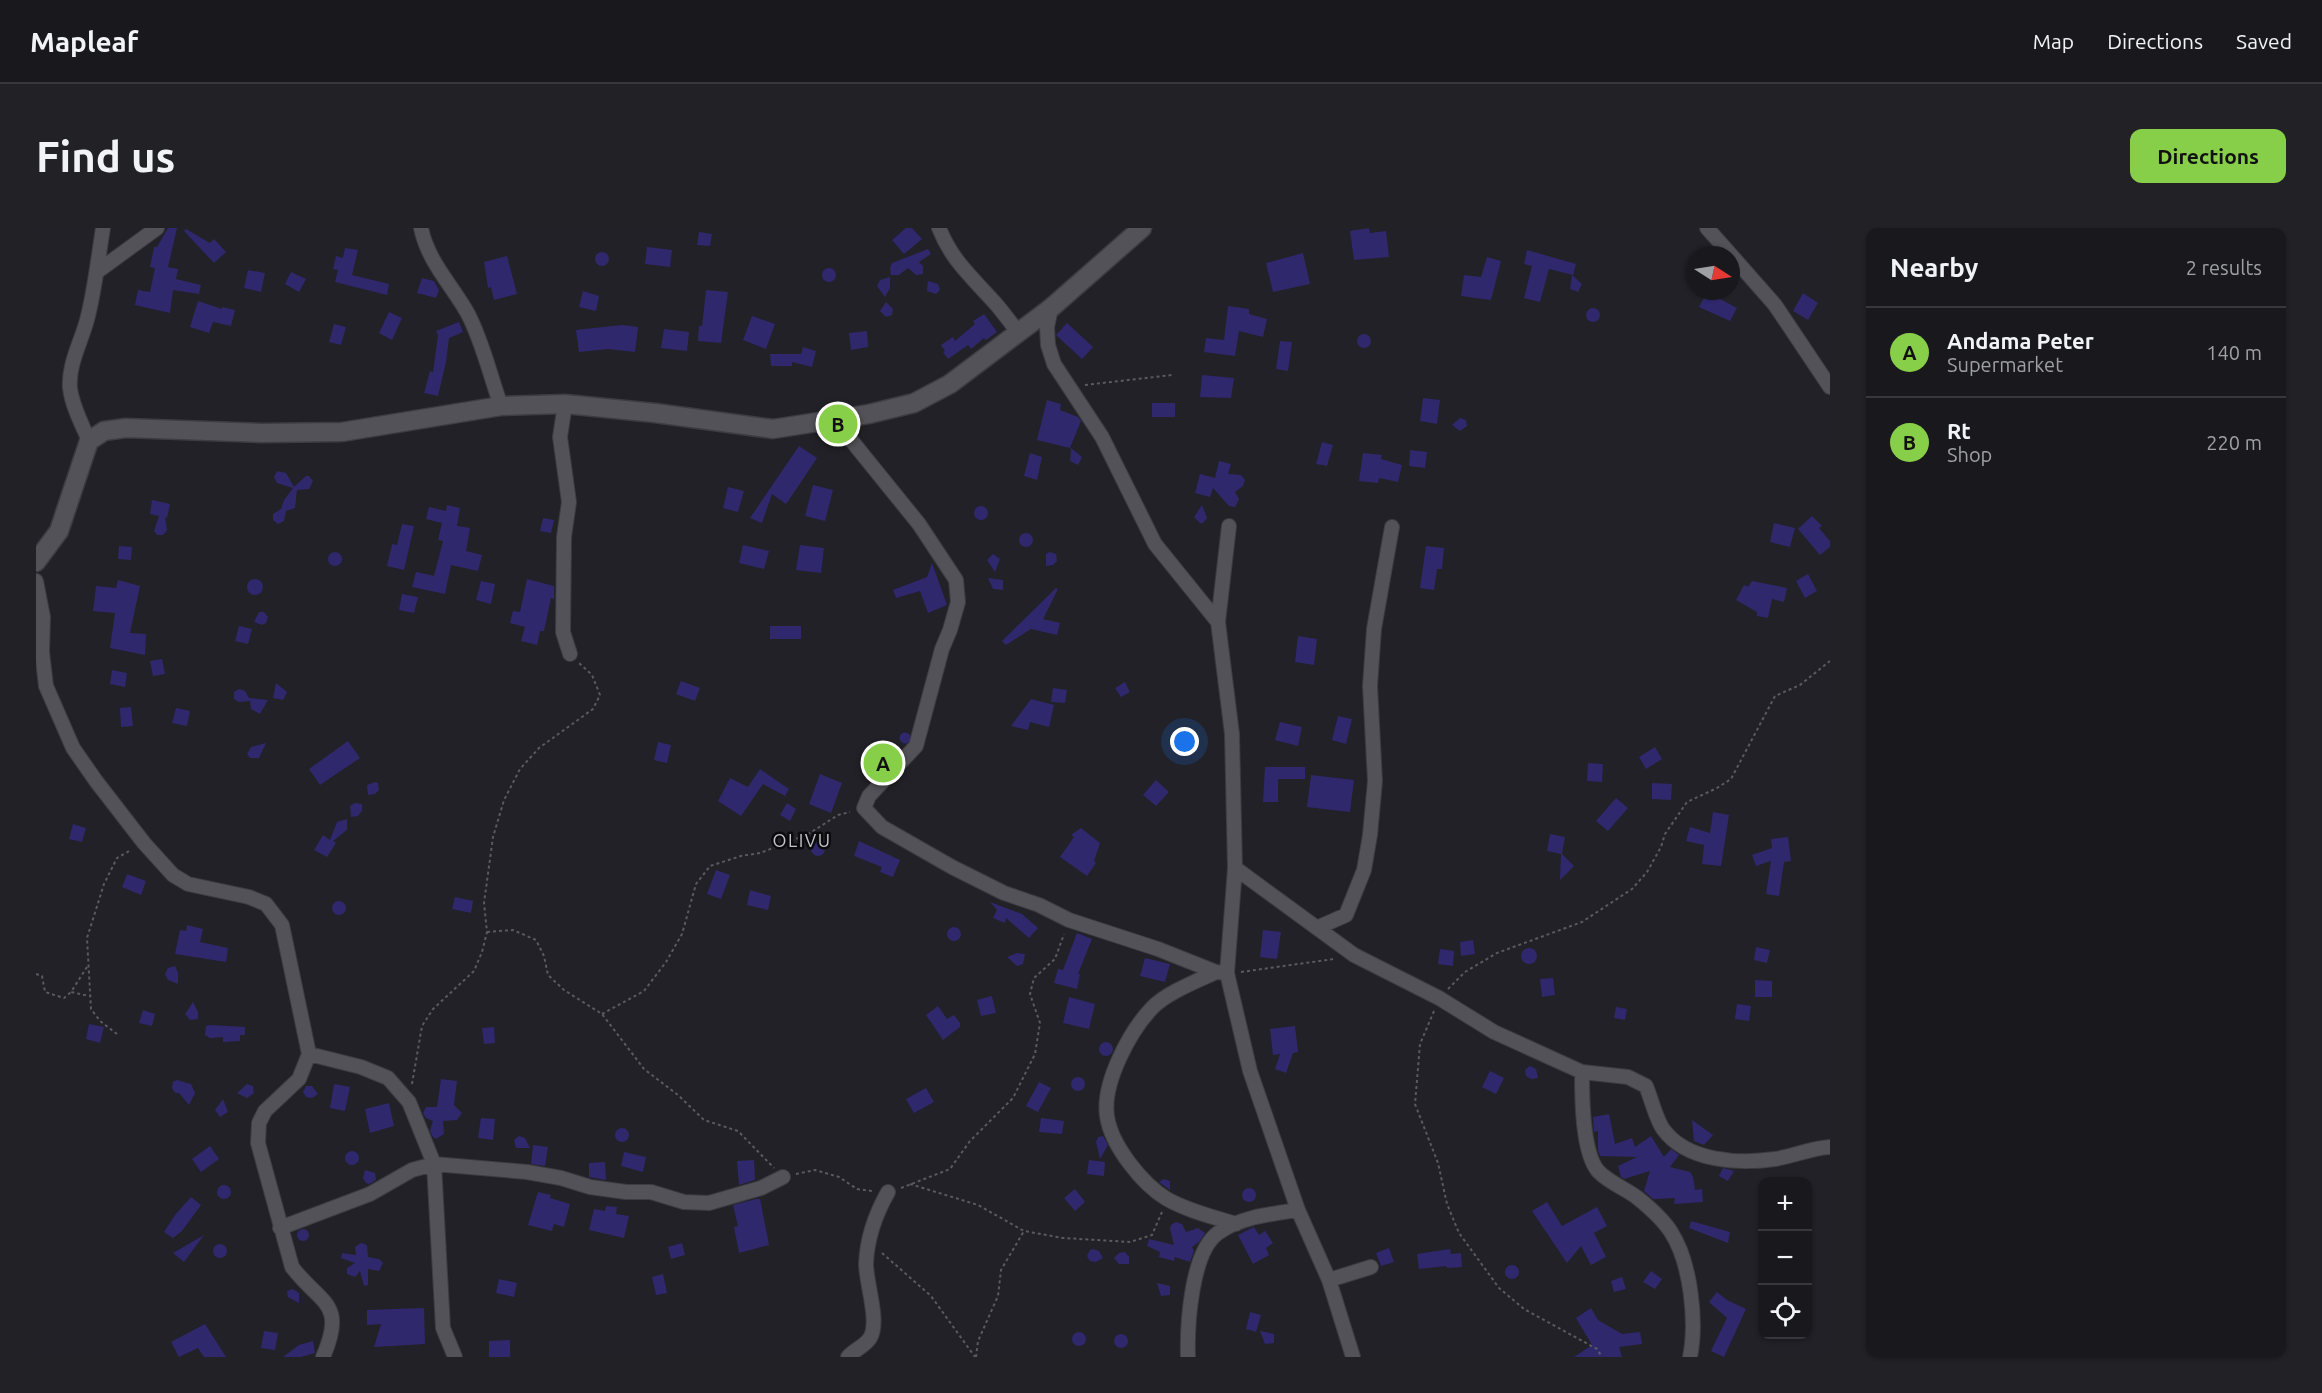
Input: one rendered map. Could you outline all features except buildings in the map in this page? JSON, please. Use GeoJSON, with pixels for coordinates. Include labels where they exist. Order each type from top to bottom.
{"type":"FeatureCollection","features":[{"type":"Feature","properties":{"kind":"street"},"geometry":{"type":"LineString","coordinates":[[89,441],[72,400],[71,369],[86,323],[98,271],[103,228]]}},
{"type":"Feature","properties":{"kind":"street"},"geometry":{"type":"LineString","coordinates":[[98,271],[157,228]]}},
{"type":"Feature","properties":{"kind":"street"},"geometry":{"type":"LineString","coordinates":[[422,228],[424,240],[434,262],[466,311],[476,331],[501,406]]}},
{"type":"Feature","properties":{"kind":"street"},"geometry":{"type":"LineString","coordinates":[[939,228],[944,241],[966,274],[994,302],[1018,332]]}},
{"type":"Feature","properties":{"kind":"street"},"geometry":{"type":"LineString","coordinates":[[36,562],[59,531],[89,441],[104,431],[126,428],[261,434],[342,432],[501,406],[565,404],[655,413],[773,429],[869,414],[914,403],[950,384],[1051,309],[1142,228]]}},
{"type":"Feature","properties":{"kind":"street"},"geometry":{"type":"LineString","coordinates":[[1707,228],[1723,246]]}},
{"type":"Feature","properties":{"kind":"street"},"geometry":{"type":"LineString","coordinates":[[1740,265],[1775,305],[1830,387]]}},
{"type":"Feature","properties":{"kind":"street"},"geometry":{"type":"LineString","coordinates":[[1051,309],[1047,327],[1048,345],[1054,364],[1102,437],[1155,544],[1218,621]]}},
{"type":"Feature","properties":{"kind":"street"},"geometry":{"type":"LineString","coordinates":[[565,404],[560,437],[569,502],[564,537],[563,633],[570,654]]}},
{"type":"Feature","properties":{"kind":"street"},"geometry":{"type":"LineString","coordinates":[[834,419],[919,524],[956,580],[958,589],[958,602],[942,649],[916,746],[869,796],[864,808],[882,827],[952,867],[1004,893],[1039,905],[1069,920],[1158,949],[1221,973]]}},
{"type":"Feature","properties":{"kind":"street"},"geometry":{"type":"LineString","coordinates":[[1229,526],[1218,621],[1232,734],[1235,868],[1221,973],[1298,1210],[1329,1281],[1353,1357]]}},
{"type":"Feature","properties":{"kind":"street"},"geometry":{"type":"LineString","coordinates":[[1319,927],[1346,915],[1364,870],[1375,782],[1370,686],[1374,628],[1392,527]]}},
{"type":"Feature","properties":{"kind":"street"},"geometry":{"type":"LineString","coordinates":[[36,581],[42,617],[42,652],[46,686],[73,748],[144,843],[173,875],[188,884],[249,897],[266,904],[282,925],[309,1054],[299,1079],[265,1111],[260,1123],[258,1143],[292,1267],[304,1282],[320,1294],[332,1314],[331,1338],[323,1357]]}},
{"type":"Feature","properties":{"kind":"street"},"geometry":{"type":"LineString","coordinates":[[1235,868],[1319,927],[1354,955],[1439,998],[1494,1032],[1582,1072],[1628,1077],[1646,1086],[1663,1128],[1680,1144],[1699,1154],[1742,1161],[1776,1159],[1830,1147]]}},
{"type":"Feature","properties":{"kind":"street"},"geometry":{"type":"LineString","coordinates":[[1221,973],[1183,988],[1153,1006],[1133,1033],[1107,1090],[1107,1116],[1120,1149],[1137,1174],[1167,1199],[1236,1224]]}},
{"type":"Feature","properties":{"kind":"street"},"geometry":{"type":"LineString","coordinates":[[309,1054],[361,1066],[388,1078],[410,1102],[434,1164],[443,1328],[455,1357]]}},
{"type":"Feature","properties":{"kind":"street"},"geometry":{"type":"LineString","coordinates":[[1582,1072],[1584,1120],[1597,1170],[1640,1200],[1654,1213],[1671,1232],[1683,1258],[1692,1295],[1690,1357]]}},
{"type":"Feature","properties":{"kind":"street"},"geometry":{"type":"LineString","coordinates":[[280,1228],[370,1194],[412,1170],[434,1164],[527,1172],[561,1178],[590,1187],[626,1192],[651,1192],[684,1202],[709,1203],[761,1188],[783,1177]]}},
{"type":"Feature","properties":{"kind":"street"},"geometry":{"type":"LineString","coordinates":[[848,1357],[870,1338],[873,1321],[866,1265],[868,1241],[876,1214],[888,1192]]}},
{"type":"Feature","properties":{"kind":"street"},"geometry":{"type":"LineString","coordinates":[[1188,1357],[1189,1317],[1198,1270],[1204,1250],[1216,1233],[1253,1217],[1298,1210]]}},
{"type":"Feature","properties":{"kind":"street"},"geometry":{"type":"LineString","coordinates":[[1329,1281],[1371,1267]]}},
{"type":"Feature","properties":{"kind":"path"},"geometry":{"type":"LineString","coordinates":[[1067,386],[1095,385],[1172,375]]}},
{"type":"Feature","properties":{"kind":"path"},"geometry":{"type":"LineString","coordinates":[[410,1102],[422,1026],[433,1009],[474,971],[487,932],[484,903],[493,837],[504,800],[520,769],[539,748],[592,709],[600,695],[592,675],[570,654]]}},
{"type":"Feature","properties":{"kind":"path"},"geometry":{"type":"LineString","coordinates":[[1602,1357],[1597,1349],[1524,1309],[1499,1288],[1459,1233],[1447,1204],[1438,1163],[1415,1104],[1420,1044],[1439,998],[1465,972],[1497,953],[1582,922],[1632,889],[1647,872],[1661,847],[1665,834],[1687,802],[1731,779],[1775,696],[1800,684],[1830,661]]}},
{"type":"Feature","properties":{"kind":"path"},"geometry":{"type":"LineString","coordinates":[[602,1014],[644,991],[666,962],[682,934],[696,884],[710,866],[741,856],[760,853],[810,833],[838,815],[864,808]]}},
{"type":"Feature","properties":{"kind":"path"},"geometry":{"type":"LineString","coordinates":[[117,1034],[100,1021],[91,1009],[87,951],[90,926],[104,885],[117,858],[144,843]]}},
{"type":"Feature","properties":{"kind":"path"},"geometry":{"type":"LineString","coordinates":[[487,932],[513,930],[536,940],[544,956],[548,975],[564,990],[602,1014],[644,1069],[678,1095],[704,1120],[738,1131],[783,1177],[815,1170],[839,1177],[857,1189],[888,1192],[950,1169],[970,1141],[1013,1098],[1035,1054],[1040,1023],[1030,994],[1034,978],[1055,959],[1069,920]]}},
{"type":"Feature","properties":{"kind":"path"},"geometry":{"type":"LineString","coordinates":[[1221,973],[1259,970],[1354,955]]}},
{"type":"Feature","properties":{"kind":"path"},"geometry":{"type":"LineString","coordinates":[[36,974],[42,975],[45,992],[64,998],[71,992],[88,966]]}},
{"type":"Feature","properties":{"kind":"path"},"geometry":{"type":"LineString","coordinates":[[71,992],[89,996]]}},
{"type":"Feature","properties":{"kind":"path"},"geometry":{"type":"LineString","coordinates":[[910,1184],[978,1205],[1024,1230],[1064,1238],[1130,1242],[1152,1235],[1167,1199]]}},
{"type":"Feature","properties":{"kind":"path"},"geometry":{"type":"LineString","coordinates":[[975,1357],[978,1341],[998,1296],[1001,1270],[1024,1230]]}},
{"type":"Feature","properties":{"kind":"path"},"geometry":{"type":"LineString","coordinates":[[868,1241],[931,1296],[975,1357]]}},
{"type":"Feature","properties":{"kind":"place","name":"Rt"},"geometry":{"type":"Point","coordinates":[838,424]}},
{"type":"Feature","properties":{"kind":"place","name":"Andama Peter"},"geometry":{"type":"Point","coordinates":[883,763]}},
{"type":"Feature","properties":{"kind":"district","name":"OLIVU"},"geometry":{"type":"Point","coordinates":[802,840]}}]}
